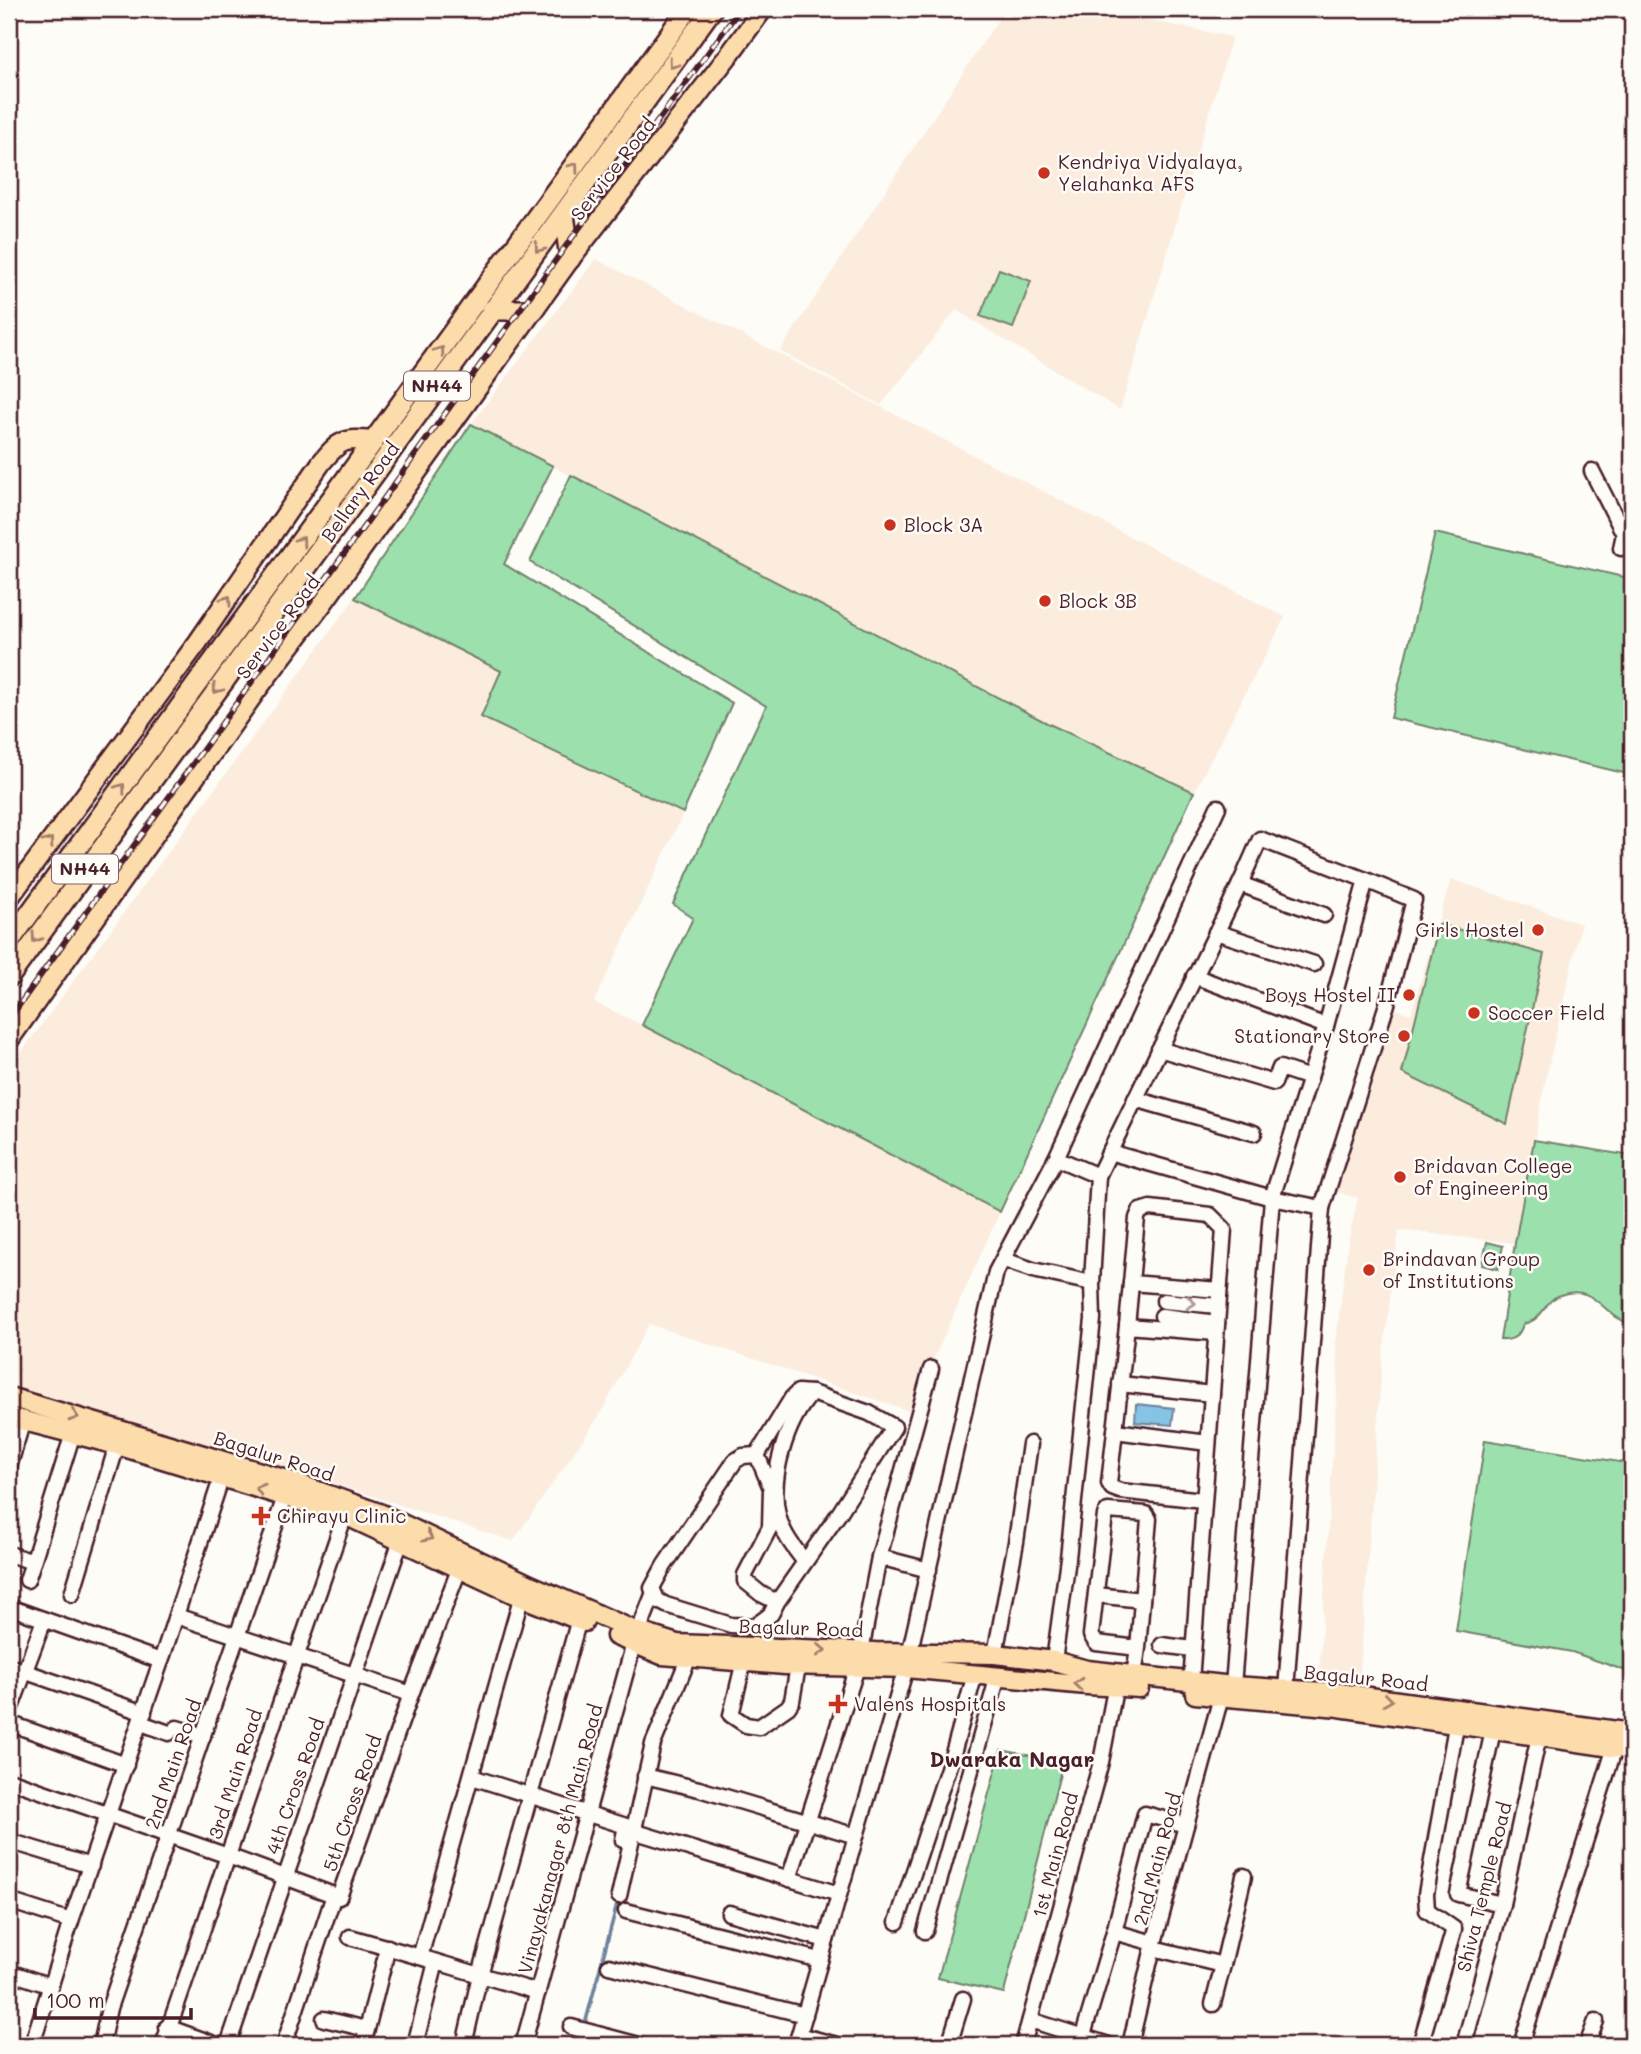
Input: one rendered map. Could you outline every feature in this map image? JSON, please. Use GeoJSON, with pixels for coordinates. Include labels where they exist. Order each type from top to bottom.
{"type":"FeatureCollection","features":[{"type":"Feature","properties":{"kind":"highway","name":"Bellary Road"},"geometry":{"type":"LineString","coordinates":[[9,942],[688,9]]}},
{"type":"Feature","properties":{"kind":"highway","name":"Bellary Road"},"geometry":{"type":"LineString","coordinates":[[9,977],[712,9]]}},
{"type":"Feature","properties":{"kind":"highway"},"geometry":{"type":"LineString","coordinates":[[564,215],[570,259]]}},
{"type":"Feature","properties":{"kind":"highway"},"geometry":{"type":"LineString","coordinates":[[492,310],[534,310]]}},
{"type":"Feature","properties":{"kind":"main road","name":"Service Road"},"geometry":{"type":"LineString","coordinates":[[9,1040],[256,691],[323,603],[570,259],[763,9]]}},
{"type":"Feature","properties":{"kind":"main road"},"geometry":{"type":"LineString","coordinates":[[9,898],[198,642],[321,463],[340,442],[355,439],[374,441]]}},
{"type":"Feature","properties":{"kind":"main road","name":"Bagalur Road"},"geometry":{"type":"LineString","coordinates":[[9,1397],[225,1470],[285,1497],[345,1515],[460,1567],[524,1590],[637,1638]]}},
{"type":"Feature","properties":{"kind":"main road","name":"Bagalur Road"},"geometry":{"type":"LineString","coordinates":[[16,1419],[225,1470],[284,1479],[379,1513],[579,1619],[637,1638],[708,1651],[859,1659],[908,1660],[995,1654],[1054,1661],[1123,1678],[1223,1689],[1339,1707],[1632,1734]]}},
{"type":"Feature","properties":{"kind":"main road","name":"Bagalur Road"},"geometry":{"type":"LineString","coordinates":[[748,1654],[798,1666],[859,1659]]}},
{"type":"Feature","properties":{"kind":"main road","name":"Bagalur Road"},"geometry":{"type":"LineString","coordinates":[[908,1660],[975,1674],[1087,1685],[1123,1678],[1191,1682],[1223,1689],[1340,1693],[1458,1717],[1493,1730],[1623,1748]]}},
{"type":"Feature","properties":{"kind":"street"},"geometry":{"type":"LineString","coordinates":[[1592,471],[1623,534],[1621,548]]}},
{"type":"Feature","properties":{"kind":"street"},"geometry":{"type":"LineString","coordinates":[[837,2045],[797,2040],[908,1660],[996,1272],[1056,1158],[1217,807]]}},
{"type":"Feature","properties":{"kind":"street"},"geometry":{"type":"LineString","coordinates":[[1054,1661],[1068,1558],[1093,1318],[1092,1283],[1098,1176],[1260,839],[1414,900],[1387,1004],[1322,1208],[1286,1690]]}},
{"type":"Feature","properties":{"kind":"street","name":"2nd Main Road"},"geometry":{"type":"LineString","coordinates":[[1130,2045],[1223,1689],[1272,1198],[1326,1026],[1366,880]]}},
{"type":"Feature","properties":{"kind":"street"},"geometry":{"type":"LineString","coordinates":[[1240,884],[1324,915]]}},
{"type":"Feature","properties":{"kind":"street"},"geometry":{"type":"LineString","coordinates":[[1216,932],[1314,964]]}},
{"type":"Feature","properties":{"kind":"street"},"geometry":{"type":"LineString","coordinates":[[1194,976],[1326,1026]]}},
{"type":"Feature","properties":{"kind":"street"},"geometry":{"type":"LineString","coordinates":[[1159,1049],[1274,1083],[1280,1068],[1310,1078]]}},
{"type":"Feature","properties":{"kind":"street"},"geometry":{"type":"LineString","coordinates":[[1135,1099],[1254,1133]]}},
{"type":"Feature","properties":{"kind":"street"},"geometry":{"type":"LineString","coordinates":[[1110,1152],[1272,1198],[1322,1208]]}},
{"type":"Feature","properties":{"kind":"street"},"geometry":{"type":"LineString","coordinates":[[1056,1158],[1098,1176]]}},
{"type":"Feature","properties":{"kind":"street"},"geometry":{"type":"LineString","coordinates":[[1191,1682],[1224,1229],[1210,1215],[1150,1209],[1140,1211],[1137,1218],[1109,1483],[1112,1488],[1120,1491],[1203,1500]]}},
{"type":"Feature","properties":{"kind":"street"},"geometry":{"type":"LineString","coordinates":[[1004,1260],[1033,1270],[1092,1283]]}},
{"type":"Feature","properties":{"kind":"street"},"geometry":{"type":"LineString","coordinates":[[1131,1283],[1219,1290]]}},
{"type":"Feature","properties":{"kind":"street"},"geometry":{"type":"LineString","coordinates":[[1164,1301],[1218,1306]]}},
{"type":"Feature","properties":{"kind":"street"},"geometry":{"type":"LineString","coordinates":[[1162,1316],[1216,1328]]}},
{"type":"Feature","properties":{"kind":"street"},"geometry":{"type":"LineString","coordinates":[[1127,1326],[1216,1328]]}},
{"type":"Feature","properties":{"kind":"street"},"geometry":{"type":"LineString","coordinates":[[789,1879],[859,1659],[879,1558],[931,1369]]}},
{"type":"Feature","properties":{"kind":"street"},"geometry":{"type":"LineString","coordinates":[[1120,1384],[1212,1394]]}},
{"type":"Feature","properties":{"kind":"street"},"geometry":{"type":"LineString","coordinates":[[777,1602],[745,1581],[745,1575],[770,1527],[771,1488],[757,1455],[792,1398],[798,1392],[812,1393],[869,1413],[894,1427],[771,1614],[755,1626],[731,1715],[753,1728],[759,1727],[788,1707],[792,1701],[798,1666]]}},
{"type":"Feature","properties":{"kind":"street"},"geometry":{"type":"LineString","coordinates":[[805,1562],[789,1541],[778,1515],[777,1486],[779,1461],[787,1434],[812,1393]]}},
{"type":"Feature","properties":{"kind":"street"},"geometry":{"type":"LineString","coordinates":[[9,1467],[16,1419]]}},
{"type":"Feature","properties":{"kind":"street"},"geometry":{"type":"LineString","coordinates":[[1115,1432],[1208,1443]]}},
{"type":"Feature","properties":{"kind":"street"},"geometry":{"type":"LineString","coordinates":[[27,1580],[73,1433]]}},
{"type":"Feature","properties":{"kind":"street"},"geometry":{"type":"LineString","coordinates":[[995,1654],[1016,1542],[1030,1444]]}},
{"type":"Feature","properties":{"kind":"street"},"geometry":{"type":"LineString","coordinates":[[72,1594],[117,1445]]}},
{"type":"Feature","properties":{"kind":"street","name":"Vinayakanagar 8th Main Road"},"geometry":{"type":"LineString","coordinates":[[523,2045],[637,1638],[653,1595],[652,1588],[735,1461],[743,1455],[757,1455]]}},
{"type":"Feature","properties":{"kind":"street"},"geometry":{"type":"LineString","coordinates":[[32,2045],[71,1921],[143,1718],[225,1470]]}},
{"type":"Feature","properties":{"kind":"street","name":"2nd Main Road"},"geometry":{"type":"LineString","coordinates":[[101,2045],[109,2008],[285,1497]]}},
{"type":"Feature","properties":{"kind":"street","name":"1st Main Road"},"geometry":{"type":"LineString","coordinates":[[1023,2045],[1123,1678],[1138,1648],[1149,1519],[1146,1514],[1112,1510],[1105,1515],[1096,1595]]}},
{"type":"Feature","properties":{"kind":"street","name":"3rd Main Road"},"geometry":{"type":"LineString","coordinates":[[163,2045],[345,1515]]}},
{"type":"Feature","properties":{"kind":"street","name":"4th Cross Road"},"geometry":{"type":"LineString","coordinates":[[228,2045],[401,1540]]}},
{"type":"Feature","properties":{"kind":"street"},"geometry":{"type":"LineString","coordinates":[[9,1554],[33,1562]]}},
{"type":"Feature","properties":{"kind":"street"},"geometry":{"type":"LineString","coordinates":[[879,1558],[929,1570]]}},
{"type":"Feature","properties":{"kind":"street","name":"5th Cross Road"},"geometry":{"type":"LineString","coordinates":[[284,2045],[334,1895],[339,1897],[411,1694],[460,1567]]}},
{"type":"Feature","properties":{"kind":"street"},"geometry":{"type":"LineString","coordinates":[[420,1957],[524,1590]]}},
{"type":"Feature","properties":{"kind":"street"},"geometry":{"type":"LineString","coordinates":[[653,1595],[656,1600],[666,1605],[731,1625],[755,1626]]}},
{"type":"Feature","properties":{"kind":"street"},"geometry":{"type":"LineString","coordinates":[[1138,1648],[1096,1643],[1091,1635],[1096,1595],[1142,1600]]}},
{"type":"Feature","properties":{"kind":"street"},"geometry":{"type":"LineString","coordinates":[[9,1607],[161,1661]]}},
{"type":"Feature","properties":{"kind":"street"},"geometry":{"type":"LineString","coordinates":[[176,1616],[411,1694]]}},
{"type":"Feature","properties":{"kind":"street"},"geometry":{"type":"LineString","coordinates":[[464,2045],[529,1796],[579,1619]]}},
{"type":"Feature","properties":{"kind":"street"},"geometry":{"type":"LineString","coordinates":[[9,1713],[16,1669],[44,1620]]}},
{"type":"Feature","properties":{"kind":"street"},"geometry":{"type":"LineString","coordinates":[[472,1777],[626,1826],[614,1897],[633,1831],[653,1744],[708,1651],[731,1625]]}},
{"type":"Feature","properties":{"kind":"street"},"geometry":{"type":"LineString","coordinates":[[1162,1645],[1192,1649]]}},
{"type":"Feature","properties":{"kind":"street"},"geometry":{"type":"LineString","coordinates":[[16,1669],[173,1731],[202,1736]]}},
{"type":"Feature","properties":{"kind":"street"},"geometry":{"type":"LineString","coordinates":[[897,1922],[954,1750],[975,1674]]}},
{"type":"Feature","properties":{"kind":"street"},"geometry":{"type":"LineString","coordinates":[[925,1931],[998,1676]]}},
{"type":"Feature","properties":{"kind":"street"},"geometry":{"type":"LineString","coordinates":[[1420,2045],[1454,1929],[1427,1910],[1426,1894],[1458,1717]]}},
{"type":"Feature","properties":{"kind":"street"},"geometry":{"type":"LineString","coordinates":[[9,1723],[126,1765]]}},
{"type":"Feature","properties":{"kind":"street"},"geometry":{"type":"LineString","coordinates":[[1493,1730],[1458,1894],[1502,1904]]}},
{"type":"Feature","properties":{"kind":"street","name":"Shiva Temple Road"},"geometry":{"type":"LineString","coordinates":[[1464,2045],[1502,1904],[1539,1736]]}},
{"type":"Feature","properties":{"kind":"street"},"geometry":{"type":"LineString","coordinates":[[1521,2045],[1623,1748]]}},
{"type":"Feature","properties":{"kind":"street"},"geometry":{"type":"LineString","coordinates":[[645,1776],[699,1789],[856,1836]]}},
{"type":"Feature","properties":{"kind":"street"},"geometry":{"type":"LineString","coordinates":[[9,1780],[334,1895]]}},
{"type":"Feature","properties":{"kind":"street"},"geometry":{"type":"LineString","coordinates":[[1082,2041],[1145,1814],[1186,1825]]}},
{"type":"Feature","properties":{"kind":"street"},"geometry":{"type":"LineString","coordinates":[[633,1831],[839,1894]]}},
{"type":"Feature","properties":{"kind":"street"},"geometry":{"type":"LineString","coordinates":[[9,1840],[90,1866]]}},
{"type":"Feature","properties":{"kind":"street"},"geometry":{"type":"LineString","coordinates":[[1213,2004],[1244,1876]]}},
{"type":"Feature","properties":{"kind":"street"},"geometry":{"type":"LineString","coordinates":[[9,1901],[71,1921]]}},
{"type":"Feature","properties":{"kind":"street"},"geometry":{"type":"LineString","coordinates":[[626,1911],[820,1960]]}},
{"type":"Feature","properties":{"kind":"street"},"geometry":{"type":"LineString","coordinates":[[729,1913],[826,1940]]}},
{"type":"Feature","properties":{"kind":"street"},"geometry":{"type":"LineString","coordinates":[[1114,1932],[1223,1965]]}},
{"type":"Feature","properties":{"kind":"street"},"geometry":{"type":"LineString","coordinates":[[350,1937],[538,1992]]}},
{"type":"Feature","properties":{"kind":"street"},"geometry":{"type":"LineString","coordinates":[[363,2045],[388,1947]]}},
{"type":"Feature","properties":{"kind":"street"},"geometry":{"type":"LineString","coordinates":[[415,2045],[436,1962]]}},
{"type":"Feature","properties":{"kind":"street"},"geometry":{"type":"LineString","coordinates":[[609,1966],[805,2015]]}},
{"type":"Feature","properties":{"kind":"street"},"geometry":{"type":"LineString","coordinates":[[9,1972],[51,1986]]}},
{"type":"Feature","properties":{"kind":"street"},"geometry":{"type":"LineString","coordinates":[[949,2045],[963,1999]]}},
{"type":"Feature","properties":{"kind":"street"},"geometry":{"type":"LineString","coordinates":[[324,2019],[368,2029]]}},
{"type":"Feature","properties":{"kind":"street"},"geometry":{"type":"LineString","coordinates":[[1030,2020],[1082,2041],[1109,2045]]}},
{"type":"Feature","properties":{"kind":"street"},"geometry":{"type":"LineString","coordinates":[[1587,2045],[1596,2021]]}},
{"type":"Feature","properties":{"kind":"street"},"geometry":{"type":"LineString","coordinates":[[167,2027],[217,2045]]}},
{"type":"Feature","properties":{"kind":"street"},"geometry":{"type":"LineString","coordinates":[[571,2027],[611,2042],[639,2045]]}},
{"type":"Feature","properties":{"kind":"shaded area","name":"Kendriya Vidyalaya, Yelahanka AFS"},"geometry":{"type":"Polygon","coordinates":[[[1005,9],[1094,9],[1232,37],[1120,410],[956,310],[881,405],[780,351],[1005,9]]]}},
{"type":"Feature","properties":{"kind":"shaded area"},"geometry":{"type":"Polygon","coordinates":[[[596,259],[1285,617],[1194,792],[1047,723],[471,424],[596,259]]]}},
{"type":"Feature","properties":{"kind":"shaded area"},"geometry":{"type":"Polygon","coordinates":[[[355,598],[502,671],[482,717],[683,814],[594,1002],[1000,1212],[910,1411],[649,1324],[599,1416],[513,1541],[288,1469],[9,1386],[9,1069],[355,598]]]}},
{"type":"Feature","properties":{"kind":"shaded area","name":"Brindavan Group of Institutions"},"geometry":{"type":"Polygon","coordinates":[[[1451,879],[1581,924],[1547,1072],[1515,1243],[1399,1230],[1382,1361],[1359,1684],[1319,1677],[1338,1371],[1336,1342],[1348,1243],[1358,1198],[1332,1191],[1390,1007],[1411,1014],[1451,879]]]}},
{"type":"Feature","properties":{"kind":"green space"},"geometry":{"type":"Polygon","coordinates":[[[999,269],[1031,281],[1013,328],[980,316],[999,269]]]}},
{"type":"Feature","properties":{"kind":"green space"},"geometry":{"type":"Polygon","coordinates":[[[471,424],[553,466],[504,564],[732,703],[683,813],[481,717],[501,671],[355,598],[471,424]]]}},
{"type":"Feature","properties":{"kind":"green space"},"geometry":{"type":"Polygon","coordinates":[[[571,475],[1047,723],[1194,792],[1000,1212],[642,1025],[693,918],[673,904],[766,706],[530,562],[571,475]]]}},
{"type":"Feature","properties":{"kind":"green space"},"geometry":{"type":"Polygon","coordinates":[[[1435,533],[1632,579],[1632,775],[1391,718],[1435,533]]]}},
{"type":"Feature","properties":{"kind":"green space","name":"Soccer Field"},"geometry":{"type":"Polygon","coordinates":[[[1439,924],[1544,954],[1507,1124],[1402,1073],[1439,924]]]}},
{"type":"Feature","properties":{"kind":"green space"},"geometry":{"type":"Polygon","coordinates":[[[1632,1091],[1632,1140],[1624,1139],[1632,1091]]]}},
{"type":"Feature","properties":{"kind":"green space"},"geometry":{"type":"Polygon","coordinates":[[[1534,1140],[1632,1156],[1632,1324],[1614,1315],[1591,1297],[1572,1292],[1554,1298],[1536,1319],[1523,1324],[1515,1337],[1500,1340],[1534,1140]]]}},
{"type":"Feature","properties":{"kind":"green space"},"geometry":{"type":"Polygon","coordinates":[[[1487,1242],[1503,1246],[1498,1269],[1482,1265],[1487,1242]]]}},
{"type":"Feature","properties":{"kind":"green space"},"geometry":{"type":"Polygon","coordinates":[[[1485,1440],[1632,1464],[1632,1673],[1572,1652],[1456,1631],[1485,1440]]]}},
{"type":"Feature","properties":{"kind":"green space"},"geometry":{"type":"Polygon","coordinates":[[[1001,1750],[1063,1762],[1004,1993],[938,1978],[1001,1750]]]}},
{"type":"Feature","properties":{"kind":"water"},"geometry":{"type":"Polygon","coordinates":[[[1136,1404],[1174,1408],[1172,1425],[1135,1422],[1136,1404]]]}},
{"type":"Feature","properties":{"kind":"waterway"},"geometry":{"type":"LineString","coordinates":[[584,2028],[618,1901]]}},
{"type":"Feature","properties":{"kind":"waterway"},"geometry":{"type":"LineString","coordinates":[[580,2045],[582,2035]]}},
{"type":"Feature","properties":{"kind":"railway"},"geometry":{"type":"LineString","coordinates":[[9,1019],[555,261],[740,9]]}},
{"type":"Feature","properties":{"kind":"place","name":"Kendriya Vidyalaya, Yelahanka AFS"},"geometry":{"type":"Point","coordinates":[1044,173]}},
{"type":"Feature","properties":{"kind":"place","name":"Block 3A"},"geometry":{"type":"Point","coordinates":[890,525]}},
{"type":"Feature","properties":{"kind":"place","name":"Block 3B"},"geometry":{"type":"Point","coordinates":[1045,601]}},
{"type":"Feature","properties":{"kind":"place","name":"Girls Hostel"},"geometry":{"type":"Point","coordinates":[1538,930]}},
{"type":"Feature","properties":{"kind":"place","name":"Boys Hostel II"},"geometry":{"type":"Point","coordinates":[1409,995]}},
{"type":"Feature","properties":{"kind":"place","name":"Soccer Field"},"geometry":{"type":"Point","coordinates":[1474,1013]}},
{"type":"Feature","properties":{"kind":"place","name":"Stationary Store"},"geometry":{"type":"Point","coordinates":[1404,1036]}},
{"type":"Feature","properties":{"kind":"place","name":"Bridavan College of Engineering"},"geometry":{"type":"Point","coordinates":[1400,1177]}},
{"type":"Feature","properties":{"kind":"place","name":"Brindavan Group of Institutions"},"geometry":{"type":"Point","coordinates":[1369,1270]}},
{"type":"Feature","properties":{"kind":"place","name":"Chirayu Clinic"},"geometry":{"type":"Point","coordinates":[261,1516]}},
{"type":"Feature","properties":{"kind":"place","name":"Valens Hospitals"},"geometry":{"type":"Point","coordinates":[838,1704]}},
{"type":"Feature","properties":{"kind":"district","name":"Dwaraka Nagar"},"geometry":{"type":"Point","coordinates":[1012,1760]}}]}
